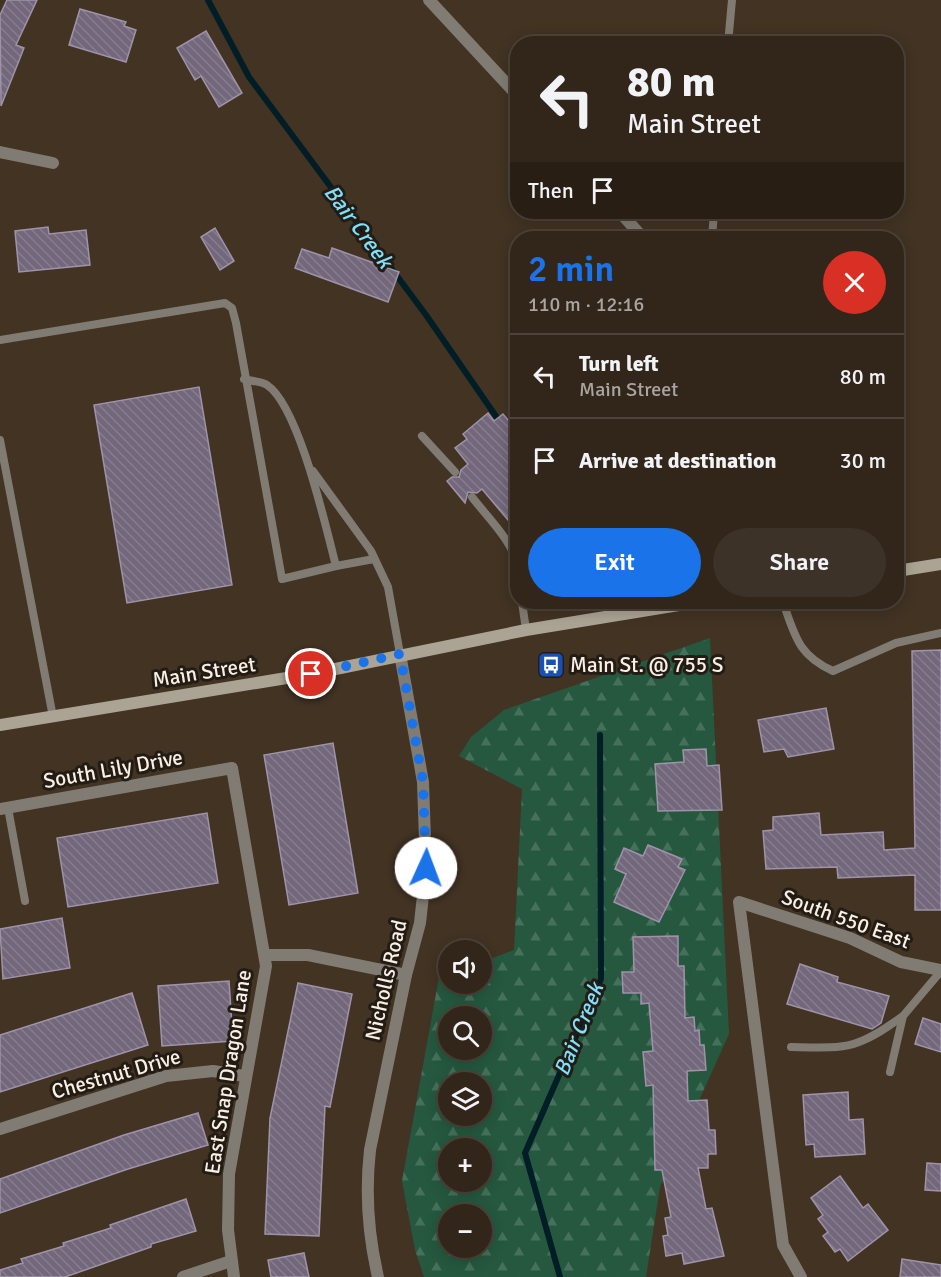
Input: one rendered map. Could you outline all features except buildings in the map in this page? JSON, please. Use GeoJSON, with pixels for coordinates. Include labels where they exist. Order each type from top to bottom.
{"type":"FeatureCollection","features":[{"type":"Feature","properties":{"kind":"main road"},"geometry":{"type":"LineString","coordinates":[[904,570],[941,564]]}},
{"type":"Feature","properties":{"kind":"main road","name":"Main Street"},"geometry":{"type":"LineString","coordinates":[[0,725],[311,674],[526,630],[654,609]]}},
{"type":"Feature","properties":{"kind":"street"},"geometry":{"type":"LineString","coordinates":[[429,0],[510,87]]}},
{"type":"Feature","properties":{"kind":"street"},"geometry":{"type":"LineString","coordinates":[[0,152],[53,164]]}},
{"type":"Feature","properties":{"kind":"street"},"geometry":{"type":"LineString","coordinates":[[626,219],[637,231]]}},
{"type":"Feature","properties":{"kind":"street","name":"Nicholls Road"},"geometry":{"type":"LineString","coordinates":[[378,1277],[368,1228],[367,1177],[373,1133],[406,975],[420,923],[427,841],[423,782],[400,654]]}},
{"type":"Feature","properties":{"kind":"street","name":"South Lily Drive"},"geometry":{"type":"LineString","coordinates":[[4,808],[232,768]]}},
{"type":"Feature","properties":{"kind":"street","name":"East Snap Dragon Lane"},"geometry":{"type":"LineString","coordinates":[[232,768],[265,955],[264,982],[244,1076],[229,1174],[231,1261],[234,1277]]}},
{"type":"Feature","properties":{"kind":"street","name":"South 550 East"},"geometry":{"type":"LineString","coordinates":[[801,1277],[783,1245],[739,902],[850,938],[901,962],[941,970]]}},
{"type":"Feature","properties":{"kind":"street"},"geometry":{"type":"LineString","coordinates":[[265,955],[308,955],[406,975]]}},
{"type":"Feature","properties":{"kind":"street","name":"Chestnut Drive"},"geometry":{"type":"LineString","coordinates":[[0,1129],[166,1076],[213,1071],[244,1076]]}},
{"type":"Feature","properties":{"kind":"street"},"geometry":{"type":"LineString","coordinates":[[183,1277],[231,1261]]}},
{"type":"Feature","properties":{"kind":"lane"},"geometry":{"type":"LineString","coordinates":[[730,36],[732,0]]}},
{"type":"Feature","properties":{"kind":"lane"},"geometry":{"type":"LineString","coordinates":[[0,340],[225,303],[232,309],[236,322],[244,379],[282,579],[374,559]]}},
{"type":"Feature","properties":{"kind":"lane"},"geometry":{"type":"LineString","coordinates":[[244,379],[267,385],[280,401],[310,467],[336,566]]}},
{"type":"Feature","properties":{"kind":"lane"},"geometry":{"type":"LineString","coordinates":[[422,436],[455,472]]}},
{"type":"Feature","properties":{"kind":"lane"},"geometry":{"type":"LineString","coordinates":[[0,440],[53,717]]}},
{"type":"Feature","properties":{"kind":"lane"},"geometry":{"type":"LineString","coordinates":[[310,467],[374,559],[388,587],[400,654]]}},
{"type":"Feature","properties":{"kind":"lane"},"geometry":{"type":"LineString","coordinates":[[472,497],[510,550]]}},
{"type":"Feature","properties":{"kind":"lane"},"geometry":{"type":"LineString","coordinates":[[523,609],[526,630]]}},
{"type":"Feature","properties":{"kind":"lane"},"geometry":{"type":"LineString","coordinates":[[786,609],[799,646],[815,663],[833,671],[896,643],[941,633]]}},
{"type":"Feature","properties":{"kind":"lane"},"geometry":{"type":"LineString","coordinates":[[4,808],[25,901]]}},
{"type":"Feature","properties":{"kind":"lane","name":"South 550 East"},"geometry":{"type":"LineString","coordinates":[[890,1072],[903,1016],[941,970]]}},
{"type":"Feature","properties":{"kind":"lane"},"geometry":{"type":"LineString","coordinates":[[791,1047],[834,1048],[857,1045],[874,1037],[903,1016]]}},
{"type":"Feature","properties":{"kind":"green space"},"geometry":{"type":"Polygon","coordinates":[[[710,638],[729,1034],[660,1187],[646,1277],[424,1277],[415,1250],[402,1181],[438,983],[438,994],[492,994],[492,958],[514,950],[522,789],[459,756],[471,737],[504,710],[710,638]]]}},
{"type":"Feature","properties":{"kind":"waterway","name":"Bair Creek"},"geometry":{"type":"LineString","coordinates":[[208,0],[249,77],[426,315],[502,425]]}},
{"type":"Feature","properties":{"kind":"waterway","name":"Bair Creek"},"geometry":{"type":"LineString","coordinates":[[560,1277],[525,1153],[601,979],[600,735]]}},
{"type":"Feature","properties":{"kind":"place","name":"Main St. @ 755 S"},"geometry":{"type":"Point","coordinates":[551,665]}},
{"type":"Feature","properties":{"kind":"route"},"geometry":{"type":"LineString","coordinates":[[311,674],[400,654],[423,782],[426,811],[426,868]]}}]}
